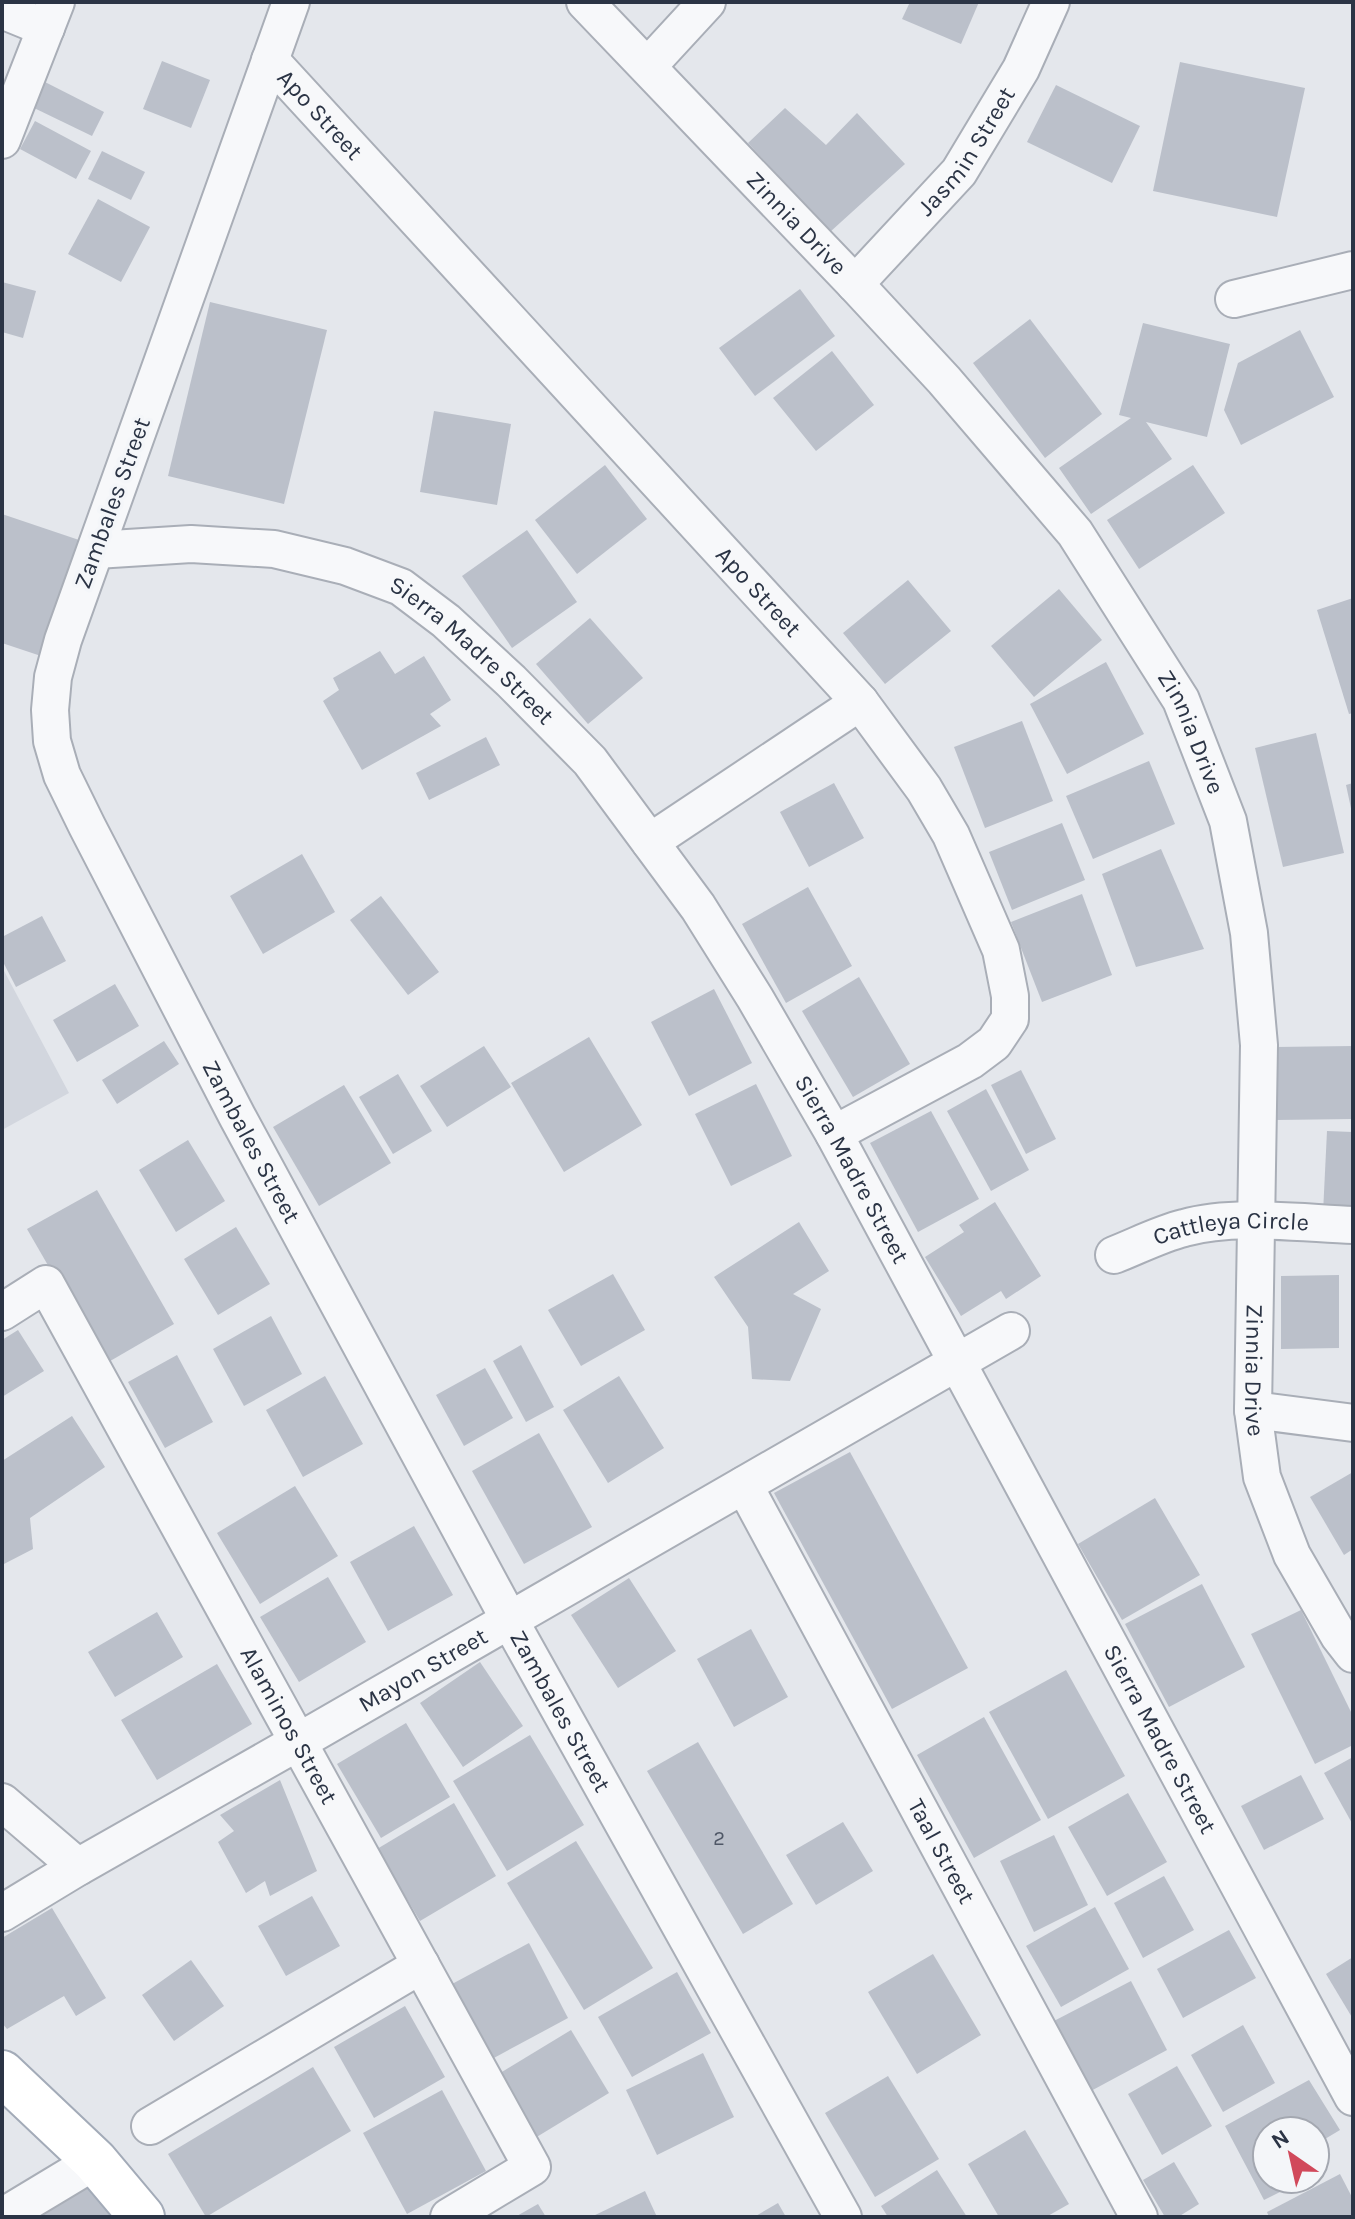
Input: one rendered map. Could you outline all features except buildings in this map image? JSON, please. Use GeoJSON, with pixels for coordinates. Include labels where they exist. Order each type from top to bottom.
{"type":"FeatureCollection","features":[{"type":"Feature","properties":{"kind":"main road"},"geometry":{"type":"LineString","coordinates":[[2,2073],[95,2161],[142,2217]]}},
{"type":"Feature","properties":{"kind":"street","name":"Zambales Street"},"geometry":{"type":"LineString","coordinates":[[291,2],[63,640],[53,677],[50,710],[52,741],[62,775],[237,1116],[510,1621],[843,2217]]}},
{"type":"Feature","properties":{"kind":"street","name":"Zinnia Drive"},"geometry":{"type":"LineString","coordinates":[[585,2],[944,380],[1075,533],[1181,700],[1228,821],[1249,933],[1259,1045],[1253,1410],[1262,1477],[1292,1555],[1339,1636],[1353,1654]]}},
{"type":"Feature","properties":{"kind":"street"},"geometry":{"type":"LineString","coordinates":[[648,66],[707,2]]}},
{"type":"Feature","properties":{"kind":"street","name":"Jasmin Street"},"geometry":{"type":"LineString","coordinates":[[855,284],[959,172],[1021,69],[1051,2]]}},
{"type":"Feature","properties":{"kind":"street"},"geometry":{"type":"LineString","coordinates":[[2,10],[51,15],[2,140]]}},
{"type":"Feature","properties":{"kind":"street","name":"Apo Street"},"geometry":{"type":"LineString","coordinates":[[270,60],[860,702],[910,768],[951,835],[1001,950],[1010,996],[1010,1019],[994,1043],[970,1061],[834,1134]]}},
{"type":"Feature","properties":{"kind":"street"},"geometry":{"type":"LineString","coordinates":[[1234,299],[1353,270]]}},
{"type":"Feature","properties":{"kind":"street","name":"Sierra Madre Street"},"geometry":{"type":"LineString","coordinates":[[96,550],[191,544],[274,549],[345,566],[401,587],[446,621],[590,761],[698,907],[834,1134],[1353,2097]]}},
{"type":"Feature","properties":{"kind":"street"},"geometry":{"type":"LineString","coordinates":[[650,842],[860,702]]}},
{"type":"Feature","properties":{"kind":"street","name":"Cattleya Circle"},"geometry":{"type":"LineString","coordinates":[[1114,1255],[1185,1228],[1213,1223],[1256,1221],[1353,1225]]}},
{"type":"Feature","properties":{"kind":"street","name":"Alaminos Street"},"geometry":{"type":"LineString","coordinates":[[2,1312],[46,1284],[532,2167],[449,2217]]}},
{"type":"Feature","properties":{"kind":"street","name":"Mayon Street"},"geometry":{"type":"LineString","coordinates":[[2,1913],[1011,1331]]}},
{"type":"Feature","properties":{"kind":"street"},"geometry":{"type":"LineString","coordinates":[[1253,1410],[1353,1423]]}},
{"type":"Feature","properties":{"kind":"street","name":"Taal Street"},"geometry":{"type":"LineString","coordinates":[[744,1485],[1139,2217]]}},
{"type":"Feature","properties":{"kind":"street"},"geometry":{"type":"LineString","coordinates":[[2,1802],[78,1867]]}},
{"type":"Feature","properties":{"kind":"street"},"geometry":{"type":"LineString","coordinates":[[150,2126],[421,1965]]}},
{"type":"Feature","properties":{"kind":"street"},"geometry":{"type":"LineString","coordinates":[[2,2217],[95,2161]]}},
{"type":"Feature","properties":{"kind":"shaded area"},"geometry":{"type":"Polygon","coordinates":[[[2,967],[69,1093],[2,1130],[2,967]]]}}]}
